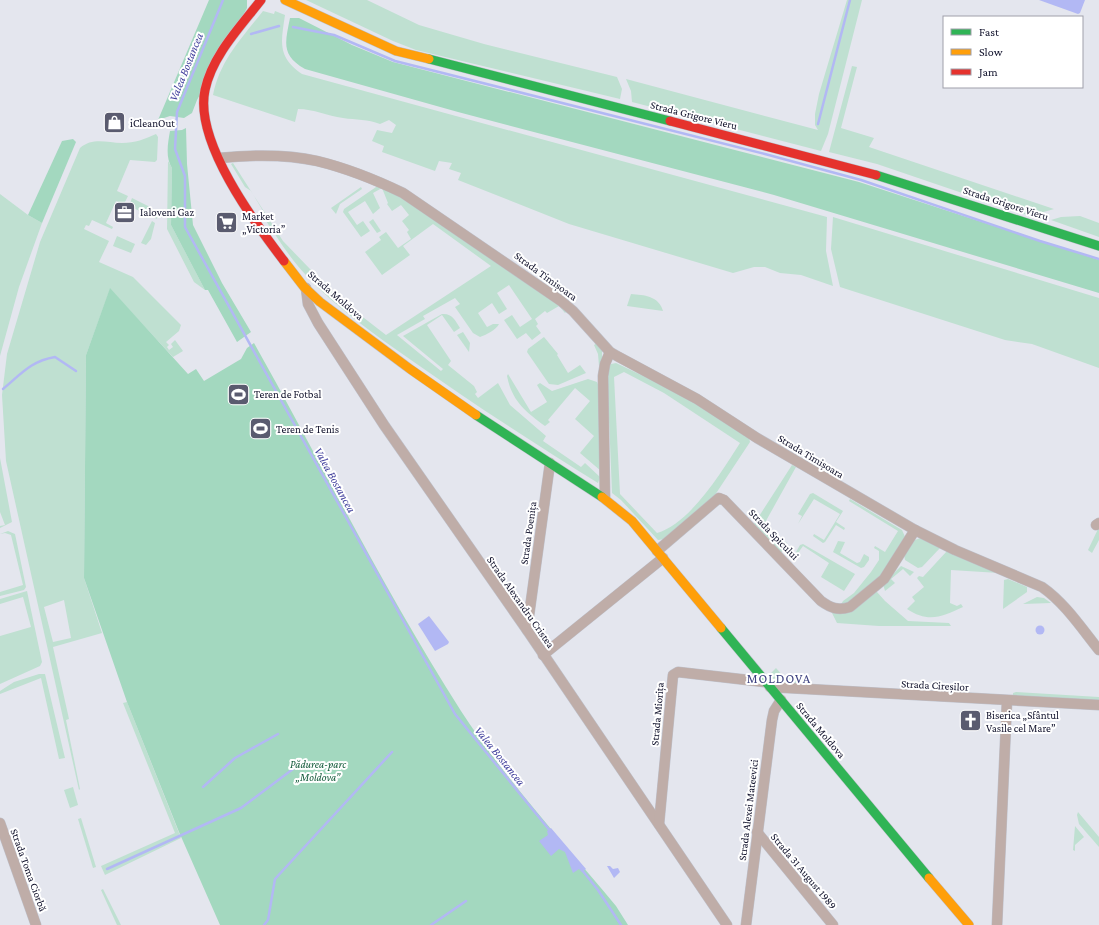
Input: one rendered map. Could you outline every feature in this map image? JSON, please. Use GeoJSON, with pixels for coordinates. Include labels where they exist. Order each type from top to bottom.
{"type":"FeatureCollection","features":[{"type":"Feature","properties":{"kind":"street","name":"Strada Moldova"},"geometry":{"type":"LineString","coordinates":[[261,0],[217,61],[209,76],[205,91],[203,118],[211,142],[219,158],[241,199],[268,241],[306,288],[376,344],[466,408],[605,498],[632,521],[969,925]]}},
{"type":"Feature","properties":{"kind":"street","name":"Strada Grigore Vieru"},"geometry":{"type":"LineString","coordinates":[[285,0],[396,51],[806,155],[896,180],[1099,246]]}},
{"type":"Feature","properties":{"kind":"street","name":"Strada Timișoara"},"geometry":{"type":"LineString","coordinates":[[219,158],[278,158],[317,161],[377,181],[403,193],[561,300],[610,352],[697,399],[757,438],[915,530],[955,550],[1042,587],[1052,594],[1065,608],[1099,650]]}},
{"type":"Feature","properties":{"kind":"street","name":"Strada Alexandru Cristea"},"geometry":{"type":"LineString","coordinates":[[306,288],[308,304],[318,323],[384,424],[527,630],[727,925]]}},
{"type":"Feature","properties":{"kind":"street"},"geometry":{"type":"LineString","coordinates":[[605,498],[603,376],[605,364],[610,352]]}},
{"type":"Feature","properties":{"kind":"street","name":"Strada Poenița"},"geometry":{"type":"LineString","coordinates":[[527,630],[550,463]]}},
{"type":"Feature","properties":{"kind":"street","name":"Strada Spicului"},"geometry":{"type":"LineString","coordinates":[[660,555],[719,498],[724,500],[821,601],[829,607],[837,610],[850,607],[884,579],[915,530]]}},
{"type":"Feature","properties":{"kind":"street"},"geometry":{"type":"LineString","coordinates":[[543,655],[660,555]]}},
{"type":"Feature","properties":{"kind":"street","name":"Strada Miorița"},"geometry":{"type":"LineString","coordinates":[[659,824],[673,675],[678,672],[768,684]]}},
{"type":"Feature","properties":{"kind":"street","name":"Strada Cireșilor"},"geometry":{"type":"LineString","coordinates":[[768,684],[1007,701],[1099,705]]}},
{"type":"Feature","properties":{"kind":"street","name":"Strada Alexei Mateevici"},"geometry":{"type":"LineString","coordinates":[[746,925],[772,720],[774,711],[781,700]]}},
{"type":"Feature","properties":{"kind":"street"},"geometry":{"type":"LineString","coordinates":[[997,925],[1007,701]]}},
{"type":"Feature","properties":{"kind":"street","name":"Strada Toma Ciorbă"},"geometry":{"type":"LineString","coordinates":[[0,823],[36,925]]}},
{"type":"Feature","properties":{"kind":"street","name":"Strada 31 August 1989"},"geometry":{"type":"LineString","coordinates":[[757,832],[833,925]]}},
{"type":"Feature","properties":{"kind":"green space"},"geometry":{"type":"Polygon","coordinates":[[[209,0],[247,0],[247,8],[197,100],[192,113],[184,118],[170,116],[158,120],[209,0]]]}},
{"type":"Feature","properties":{"kind":"green space"},"geometry":{"type":"Polygon","coordinates":[[[306,0],[367,0],[419,25],[484,44],[617,77],[622,89],[620,99],[416,50],[393,41],[306,0]]]}},
{"type":"Feature","properties":{"kind":"green space"},"geometry":{"type":"Polygon","coordinates":[[[847,0],[862,0],[828,134],[821,151],[632,102],[631,91],[626,79],[818,130],[815,125],[815,114],[819,94],[847,0]]]}},
{"type":"Feature","properties":{"kind":"green space"},"geometry":{"type":"Polygon","coordinates":[[[263,11],[274,14],[275,11],[285,15],[282,41],[285,55],[294,68],[302,74],[827,217],[826,251],[833,286],[801,275],[780,273],[765,267],[754,267],[733,273],[569,224],[458,180],[461,173],[449,169],[452,163],[439,161],[435,171],[382,152],[384,146],[372,141],[377,130],[392,133],[396,125],[389,120],[380,124],[371,121],[337,117],[310,110],[298,109],[295,122],[213,95],[216,82],[226,60],[263,11]]]}},
{"type":"Feature","properties":{"kind":"green space"},"geometry":{"type":"Polygon","coordinates":[[[290,18],[299,18],[352,45],[393,62],[859,182],[1099,260],[1099,293],[774,195],[458,112],[305,69],[297,64],[288,53],[286,41],[290,18]]]}},
{"type":"Feature","properties":{"kind":"green space"},"geometry":{"type":"Polygon","coordinates":[[[852,66],[857,67],[841,128],[874,138],[869,147],[1054,209],[1030,216],[877,164],[829,152],[852,66]]]}},
{"type":"Feature","properties":{"kind":"green space"},"geometry":{"type":"Polygon","coordinates":[[[186,128],[187,164],[193,225],[222,283],[251,332],[237,342],[208,290],[205,290],[171,225],[172,168],[168,159],[168,140],[170,131],[182,130],[186,128]]]}},
{"type":"Feature","properties":{"kind":"green space"},"geometry":{"type":"Polygon","coordinates":[[[156,134],[158,137],[157,160],[155,162],[130,160],[117,191],[128,196],[124,204],[116,201],[106,223],[113,227],[112,229],[92,220],[89,226],[86,225],[84,229],[109,241],[99,262],[133,277],[181,325],[179,331],[166,342],[169,345],[167,347],[169,350],[173,347],[171,344],[175,340],[183,351],[173,357],[110,289],[86,355],[84,578],[102,633],[53,647],[69,719],[66,720],[79,790],[6,461],[2,395],[7,354],[40,242],[80,148],[90,143],[100,141],[127,143],[156,134]],[[64,600],[44,607],[53,642],[71,638],[64,600]]]}},
{"type":"Feature","properties":{"kind":"green space"},"geometry":{"type":"Polygon","coordinates":[[[73,139],[76,142],[42,223],[28,215],[62,141],[73,139]]]}},
{"type":"Feature","properties":{"kind":"green space"},"geometry":{"type":"Polygon","coordinates":[[[168,161],[172,168],[171,225],[205,290],[194,282],[167,229],[168,161]]]}},
{"type":"Feature","properties":{"kind":"green space"},"geometry":{"type":"Polygon","coordinates":[[[233,163],[251,191],[245,187],[231,164],[233,163]]]}},
{"type":"Feature","properties":{"kind":"green space"},"geometry":{"type":"Polygon","coordinates":[[[379,185],[416,205],[567,311],[565,313],[559,306],[547,313],[545,311],[535,319],[538,324],[536,326],[541,333],[532,340],[526,333],[517,339],[504,320],[512,315],[520,327],[532,319],[509,285],[497,293],[507,309],[499,314],[492,303],[478,313],[487,327],[493,324],[499,324],[485,335],[480,337],[473,333],[455,307],[460,304],[455,298],[423,316],[425,319],[397,335],[441,371],[443,369],[403,336],[442,314],[451,316],[460,328],[454,332],[442,315],[427,325],[451,361],[448,365],[474,386],[477,392],[475,394],[478,398],[498,383],[510,405],[546,436],[543,441],[581,467],[585,463],[600,477],[598,483],[457,392],[342,309],[305,274],[283,247],[264,218],[263,211],[252,192],[283,241],[337,297],[386,335],[491,266],[433,224],[403,246],[410,255],[382,275],[365,252],[381,240],[379,237],[386,232],[398,248],[411,239],[407,232],[409,230],[402,221],[409,215],[401,205],[392,211],[387,204],[388,203],[382,188],[373,193],[380,208],[373,214],[365,201],[348,212],[357,225],[363,221],[370,231],[361,237],[343,212],[344,209],[379,185]]]}},
{"type":"Feature","properties":{"kind":"green space"},"geometry":{"type":"Polygon","coordinates":[[[361,187],[362,189],[340,204],[336,214],[331,208],[361,187]]]}},
{"type":"Feature","properties":{"kind":"green space"},"geometry":{"type":"Polygon","coordinates":[[[0,194],[28,215],[42,223],[19,287],[0,356],[0,194]]]}},
{"type":"Feature","properties":{"kind":"green space"},"geometry":{"type":"Polygon","coordinates":[[[132,198],[150,207],[157,214],[157,219],[129,206],[132,198]]]}},
{"type":"Feature","properties":{"kind":"green space"},"geometry":{"type":"Polygon","coordinates":[[[1080,216],[1099,223],[1099,237],[1051,220],[1061,217],[1080,216]]]}},
{"type":"Feature","properties":{"kind":"green space"},"geometry":{"type":"Polygon","coordinates":[[[833,217],[1099,298],[1099,368],[1032,344],[1005,340],[840,287],[831,249],[833,217]]]}},
{"type":"Feature","properties":{"kind":"green space"},"geometry":{"type":"Polygon","coordinates":[[[373,219],[381,231],[377,233],[369,222],[373,219]]]}},
{"type":"Feature","properties":{"kind":"green space"},"geometry":{"type":"Polygon","coordinates":[[[152,221],[155,223],[151,239],[146,245],[141,243],[152,221]]]}},
{"type":"Feature","properties":{"kind":"green space"},"geometry":{"type":"Polygon","coordinates":[[[117,236],[135,244],[131,253],[113,246],[117,236]]]}},
{"type":"Feature","properties":{"kind":"green space","name":"Pădurea-parc „Moldova”"},"geometry":{"type":"Polygon","coordinates":[[[110,288],[188,374],[196,369],[204,381],[241,359],[247,348],[254,343],[380,575],[406,621],[461,711],[497,762],[616,906],[628,925],[220,925],[179,832],[127,702],[84,578],[86,355],[110,288]]]}},
{"type":"Feature","properties":{"kind":"green space"},"geometry":{"type":"Polygon","coordinates":[[[631,294],[655,299],[663,311],[627,306],[631,294]]]}},
{"type":"Feature","properties":{"kind":"green space"},"geometry":{"type":"Polygon","coordinates":[[[463,332],[470,343],[469,352],[457,335],[463,332]]]}},
{"type":"Feature","properties":{"kind":"green space"},"geometry":{"type":"Polygon","coordinates":[[[544,337],[558,354],[557,355],[568,373],[580,365],[586,373],[558,385],[549,384],[527,352],[528,349],[544,337]]]}},
{"type":"Feature","properties":{"kind":"green space"},"geometry":{"type":"Polygon","coordinates":[[[597,343],[602,349],[602,365],[599,366],[598,354],[594,345],[597,343]]]}},
{"type":"Feature","properties":{"kind":"green space"},"geometry":{"type":"Polygon","coordinates":[[[616,363],[681,394],[749,438],[750,442],[709,504],[665,539],[658,540],[621,500],[612,493],[607,368],[611,364],[616,363]],[[624,372],[614,377],[620,494],[657,533],[669,528],[693,508],[715,481],[740,443],[664,393],[624,372]]]}},
{"type":"Feature","properties":{"kind":"green space"},"geometry":{"type":"Polygon","coordinates":[[[508,374],[531,412],[547,402],[537,385],[540,383],[552,391],[588,379],[597,382],[599,387],[601,471],[580,453],[594,436],[575,419],[590,401],[575,388],[548,420],[550,422],[545,426],[520,405],[509,385],[508,374]]]}},
{"type":"Feature","properties":{"kind":"green space"},"geometry":{"type":"Polygon","coordinates":[[[0,458],[12,522],[0,528],[0,526],[5,525],[0,512],[0,458]]]}},
{"type":"Feature","properties":{"kind":"green space"},"geometry":{"type":"Polygon","coordinates":[[[792,465],[796,467],[762,528],[787,543],[781,553],[754,524],[792,465]]]}},
{"type":"Feature","properties":{"kind":"green space"},"geometry":{"type":"Polygon","coordinates":[[[813,493],[843,511],[836,522],[845,528],[844,530],[836,525],[823,543],[813,536],[814,534],[824,540],[840,514],[814,499],[798,524],[802,516],[798,514],[810,494],[813,493]]]}},
{"type":"Feature","properties":{"kind":"green space"},"geometry":{"type":"Polygon","coordinates":[[[850,499],[902,530],[906,539],[888,569],[848,606],[839,608],[843,601],[854,593],[879,560],[879,551],[874,548],[875,546],[885,552],[898,531],[849,501],[850,499]]]}},
{"type":"Feature","properties":{"kind":"green space"},"geometry":{"type":"Polygon","coordinates":[[[1099,527],[1099,540],[1092,553],[1088,550],[1099,527]]]}},
{"type":"Feature","properties":{"kind":"green space"},"geometry":{"type":"Polygon","coordinates":[[[8,531],[15,534],[26,587],[24,590],[0,596],[0,592],[23,585],[11,535],[5,533],[0,534],[8,531]]]}},
{"type":"Feature","properties":{"kind":"green space"},"geometry":{"type":"Polygon","coordinates":[[[923,537],[940,548],[922,567],[918,568],[905,560],[904,555],[915,540],[923,537]]]}},
{"type":"Feature","properties":{"kind":"green space"},"geometry":{"type":"Polygon","coordinates":[[[838,541],[845,542],[840,553],[857,563],[860,562],[864,554],[869,557],[869,560],[864,567],[861,568],[833,552],[838,541]]]}},
{"type":"Feature","properties":{"kind":"green space"},"geometry":{"type":"Polygon","coordinates":[[[803,544],[855,574],[844,591],[821,577],[829,563],[803,546],[798,553],[796,552],[800,545],[803,544]]]}},
{"type":"Feature","properties":{"kind":"green space"},"geometry":{"type":"Polygon","coordinates":[[[947,551],[999,573],[951,570],[950,603],[957,606],[961,604],[963,607],[948,614],[935,617],[922,616],[907,609],[915,601],[912,597],[924,587],[917,578],[919,576],[923,577],[947,551]]]}},
{"type":"Feature","properties":{"kind":"green space"},"geometry":{"type":"Polygon","coordinates":[[[901,566],[914,572],[910,576],[903,569],[891,579],[895,583],[885,591],[883,584],[901,566]]]}},
{"type":"Feature","properties":{"kind":"green space"},"geometry":{"type":"Polygon","coordinates":[[[1008,579],[1027,587],[1027,592],[1003,609],[1004,580],[1008,579]]]}},
{"type":"Feature","properties":{"kind":"green space"},"geometry":{"type":"Polygon","coordinates":[[[27,591],[42,662],[40,666],[0,684],[0,636],[31,627],[23,597],[0,604],[0,599],[27,591]]]}},
{"type":"Feature","properties":{"kind":"green space"},"geometry":{"type":"Polygon","coordinates":[[[873,591],[877,592],[908,621],[949,623],[951,626],[879,626],[837,623],[832,613],[848,612],[873,591]]]}},
{"type":"Feature","properties":{"kind":"green space"},"geometry":{"type":"Polygon","coordinates":[[[1037,597],[1044,598],[1051,603],[1023,604],[1037,597]]]}},
{"type":"Feature","properties":{"kind":"green space"},"geometry":{"type":"Polygon","coordinates":[[[776,668],[783,676],[796,674],[798,679],[809,680],[808,684],[777,683],[769,675],[776,668]]]}},
{"type":"Feature","properties":{"kind":"green space"},"geometry":{"type":"Polygon","coordinates":[[[39,674],[45,674],[65,758],[59,759],[41,678],[0,694],[0,691],[14,682],[39,674]]]}},
{"type":"Feature","properties":{"kind":"green space"},"geometry":{"type":"Polygon","coordinates":[[[1013,693],[1099,697],[1099,701],[1013,696],[1013,693]]]}},
{"type":"Feature","properties":{"kind":"green space"},"geometry":{"type":"Polygon","coordinates":[[[127,702],[181,838],[105,875],[101,866],[175,833],[123,703],[127,702]]]}},
{"type":"Feature","properties":{"kind":"green space"},"geometry":{"type":"Polygon","coordinates":[[[73,787],[78,805],[70,808],[64,790],[73,787]]]}},
{"type":"Feature","properties":{"kind":"green space"},"geometry":{"type":"Polygon","coordinates":[[[1078,812],[1099,837],[1099,847],[1079,824],[1077,815],[1078,812]]]}},
{"type":"Feature","properties":{"kind":"green space"},"geometry":{"type":"Polygon","coordinates":[[[81,818],[96,867],[93,868],[78,819],[81,818]]]}},
{"type":"Feature","properties":{"kind":"green space"},"geometry":{"type":"Polygon","coordinates":[[[1075,826],[1084,837],[1075,845],[1075,851],[1073,850],[1075,826]]]}},
{"type":"Feature","properties":{"kind":"green space"},"geometry":{"type":"Polygon","coordinates":[[[103,889],[121,925],[117,925],[101,890],[103,889]]]}},
{"type":"Feature","properties":{"kind":"water"},"geometry":{"type":"Polygon","coordinates":[[[1039,0],[1085,0],[1080,13],[1078,14],[1039,0]]]}},
{"type":"Feature","properties":{"kind":"water"},"geometry":{"type":"Polygon","coordinates":[[[429,616],[449,642],[435,651],[418,624],[429,616]]]}},
{"type":"Feature","properties":{"kind":"water"},"geometry":{"type":"Polygon","coordinates":[[[1040,625],[1045,630],[1040,635],[1035,630],[1040,625]]]}},
{"type":"Feature","properties":{"kind":"water"},"geometry":{"type":"Polygon","coordinates":[[[551,828],[586,869],[582,872],[579,869],[573,873],[565,852],[559,849],[551,856],[539,841],[548,835],[547,831],[551,828]]]}},
{"type":"Feature","properties":{"kind":"water"},"geometry":{"type":"Polygon","coordinates":[[[607,866],[610,866],[613,869],[618,868],[620,872],[614,878],[607,866]]]}},
{"type":"Feature","properties":{"kind":"waterway","name":"Valea Bostancea"},"geometry":{"type":"LineString","coordinates":[[223,0],[177,112],[175,149],[185,176],[185,227],[455,714],[551,832]]}},
{"type":"Feature","properties":{"kind":"waterway"},"geometry":{"type":"LineString","coordinates":[[818,124],[850,0]]}},
{"type":"Feature","properties":{"kind":"waterway"},"geometry":{"type":"LineString","coordinates":[[251,34],[279,26]]}},
{"type":"Feature","properties":{"kind":"waterway"},"geometry":{"type":"LineString","coordinates":[[293,27],[334,35],[395,61],[765,154],[861,180],[1040,241],[1099,259]]}},
{"type":"Feature","properties":{"kind":"waterway"},"geometry":{"type":"LineString","coordinates":[[3,389],[33,365],[55,357],[76,371]]}},
{"type":"Feature","properties":{"kind":"waterway"},"geometry":{"type":"LineString","coordinates":[[203,787],[235,758],[278,734]]}},
{"type":"Feature","properties":{"kind":"waterway"},"geometry":{"type":"LineString","coordinates":[[264,925],[268,920],[275,879],[392,752]]}},
{"type":"Feature","properties":{"kind":"waterway"},"geometry":{"type":"LineString","coordinates":[[107,869],[241,808],[293,769]]}},
{"type":"Feature","properties":{"kind":"waterway","name":"Valea Bostancea"},"geometry":{"type":"LineString","coordinates":[[582,870],[598,890],[621,925]]}},
{"type":"Feature","properties":{"kind":"waterway"},"geometry":{"type":"LineString","coordinates":[[431,925],[466,901]]}},
{"type":"Feature","properties":{"kind":"traffic: fast"},"geometry":{"type":"LineString","coordinates":[[429,59],[670,121]]}},
{"type":"Feature","properties":{"kind":"traffic: fast"},"geometry":{"type":"LineString","coordinates":[[876,175],[1099,246]]}},
{"type":"Feature","properties":{"kind":"traffic: fast"},"geometry":{"type":"LineString","coordinates":[[476,415],[602,497]]}},
{"type":"Feature","properties":{"kind":"traffic: fast"},"geometry":{"type":"LineString","coordinates":[[721,628],[929,878]]}},
{"type":"Feature","properties":{"kind":"traffic: slow"},"geometry":{"type":"LineString","coordinates":[[285,0],[396,51],[429,59]]}},
{"type":"Feature","properties":{"kind":"traffic: slow"},"geometry":{"type":"LineString","coordinates":[[284,261],[304,287],[320,302],[410,369],[476,415]]}},
{"type":"Feature","properties":{"kind":"traffic: slow"},"geometry":{"type":"LineString","coordinates":[[602,497],[632,521],[721,628]]}},
{"type":"Feature","properties":{"kind":"traffic: slow"},"geometry":{"type":"LineString","coordinates":[[929,878],[969,925]]}},
{"type":"Feature","properties":{"kind":"traffic: jam"},"geometry":{"type":"LineString","coordinates":[[261,0],[228,42],[214,65],[205,90],[204,110],[208,133],[229,180],[257,225],[284,261]]}},
{"type":"Feature","properties":{"kind":"traffic: jam"},"geometry":{"type":"LineString","coordinates":[[670,121],[876,175]]}},
{"type":"Feature","properties":{"kind":"place","name":"iCleanOut"},"geometry":{"type":"Point","coordinates":[115,123]}},
{"type":"Feature","properties":{"kind":"place","name":"Ialoveni Gaz"},"geometry":{"type":"Point","coordinates":[124,212]}},
{"type":"Feature","properties":{"kind":"place","name":"Market „Victoria”"},"geometry":{"type":"Point","coordinates":[227,222]}},
{"type":"Feature","properties":{"kind":"place","name":"Teren de Fotbal"},"geometry":{"type":"Point","coordinates":[238,394]}},
{"type":"Feature","properties":{"kind":"place","name":"Teren de Tenis"},"geometry":{"type":"Point","coordinates":[260,429]}},
{"type":"Feature","properties":{"kind":"place","name":"Biserica „Sfântul Vasile cel Mare”"},"geometry":{"type":"Point","coordinates":[971,721]}},
{"type":"Feature","properties":{"kind":"district","name":"MOLDOVA"},"geometry":{"type":"Point","coordinates":[779,678]}}]}
